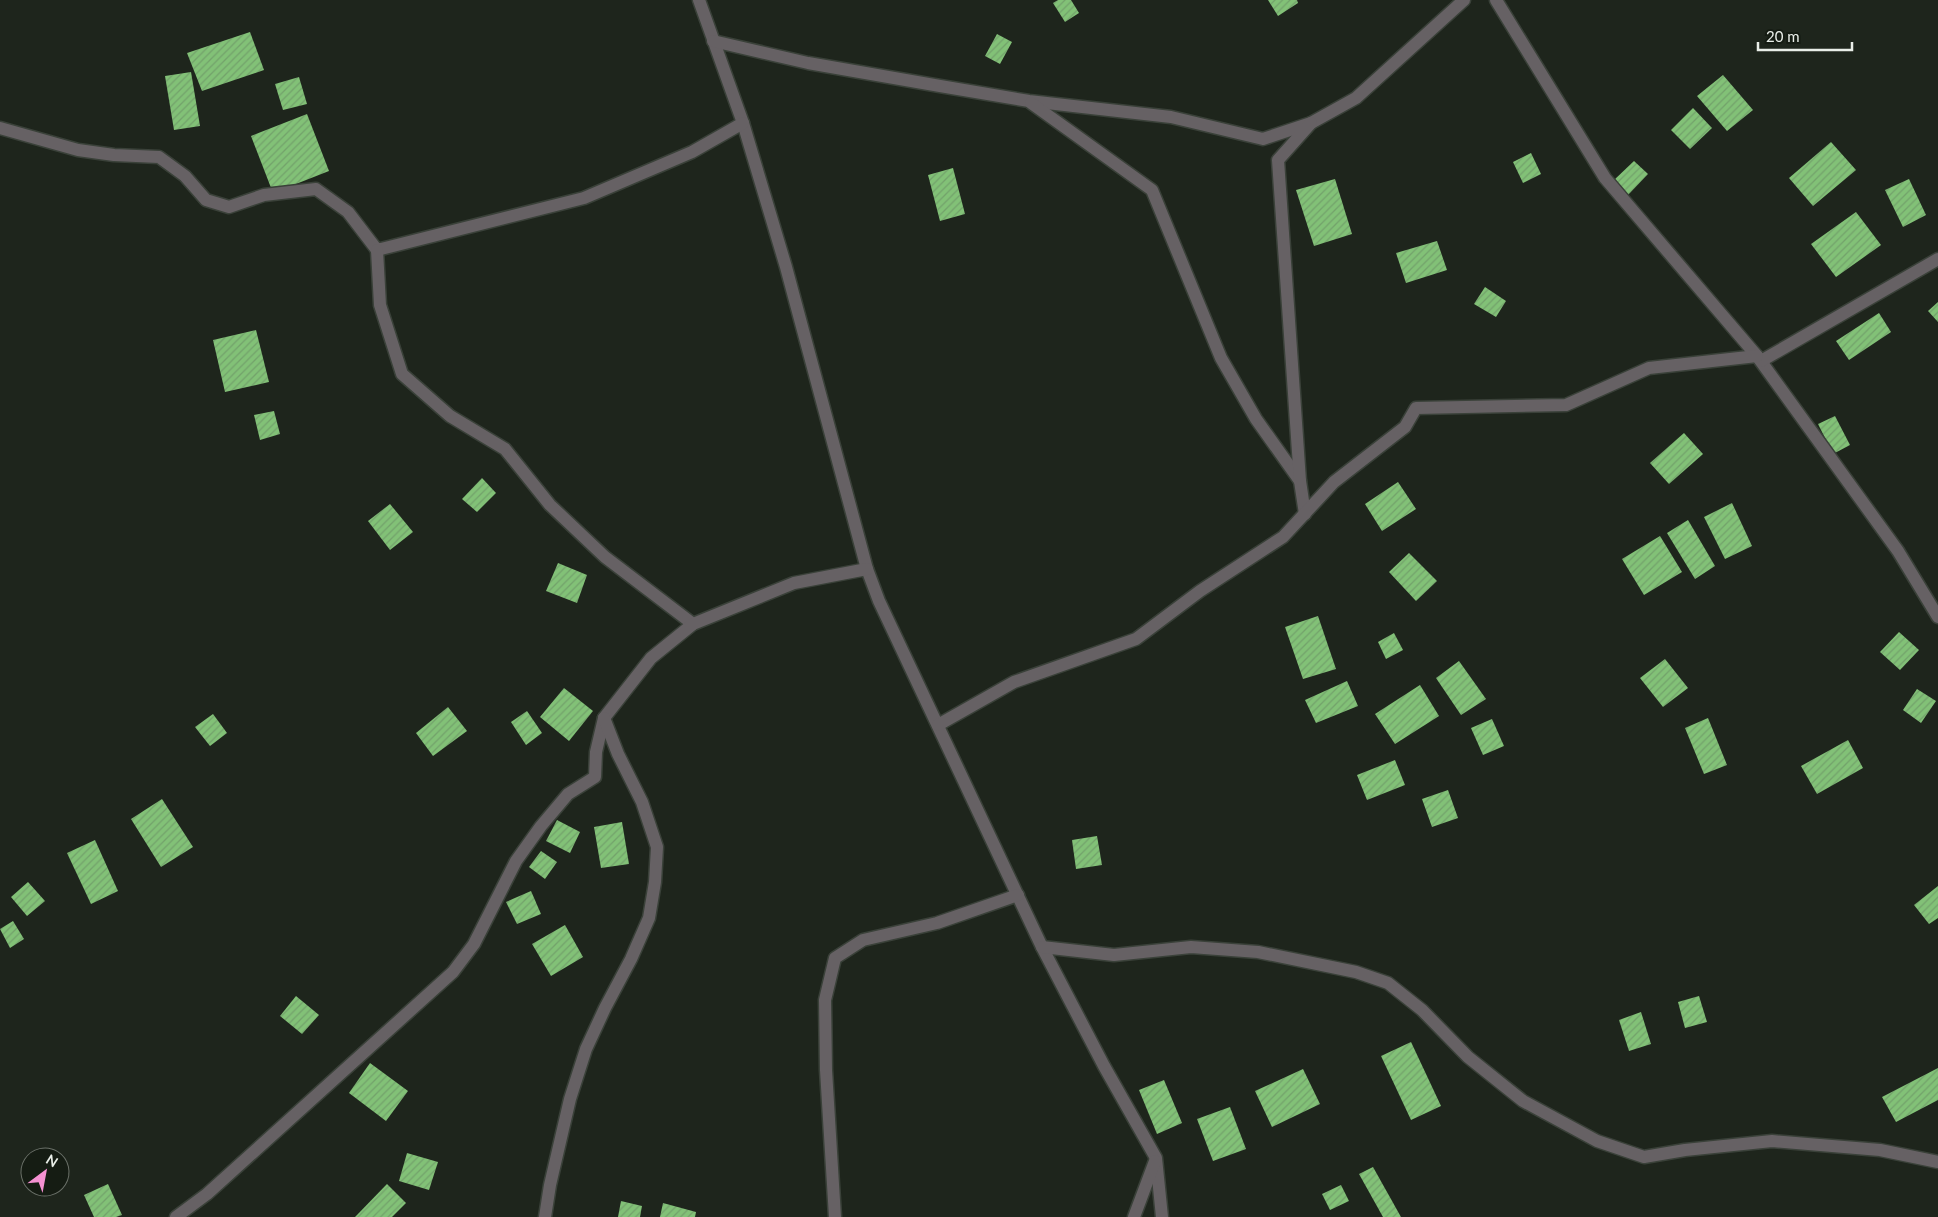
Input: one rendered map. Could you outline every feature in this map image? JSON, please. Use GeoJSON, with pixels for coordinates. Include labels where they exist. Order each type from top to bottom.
{"type":"FeatureCollection","features":[{"type":"Feature","properties":{"kind":"street"},"geometry":{"type":"LineString","coordinates":[[699,0],[743,123],[786,267],[867,569],[879,601],[1042,947],[1104,1066],[1156,1158],[1162,1217]]}},
{"type":"Feature","properties":{"kind":"street"},"geometry":{"type":"LineString","coordinates":[[713,41],[808,63],[1029,101],[1171,117],[1263,139],[1311,123],[1356,98],[1464,0]]}},
{"type":"Feature","properties":{"kind":"street"},"geometry":{"type":"LineString","coordinates":[[1496,0],[1604,178],[1759,359],[1898,552],[1938,617]]}},
{"type":"Feature","properties":{"kind":"street"},"geometry":{"type":"LineString","coordinates":[[1029,101],[1152,190],[1221,358],[1256,419],[1300,481]]}},
{"type":"Feature","properties":{"kind":"street"},"geometry":{"type":"LineString","coordinates":[[377,250],[584,198],[692,152],[743,123]]}},
{"type":"Feature","properties":{"kind":"street"},"geometry":{"type":"LineString","coordinates":[[1305,514],[1300,481],[1278,160],[1311,123]]}},
{"type":"Feature","properties":{"kind":"street"},"geometry":{"type":"LineString","coordinates":[[0,128],[78,150],[159,158],[185,176],[206,200],[229,206],[264,195],[316,189],[348,212],[377,250],[380,305],[402,374],[450,416],[505,449],[550,505],[605,557],[693,624]]}},
{"type":"Feature","properties":{"kind":"street"},"geometry":{"type":"LineString","coordinates":[[938,725],[1014,682],[1136,639],[1200,591],[1283,537],[1334,482],[1404,427],[1416,408],[1566,406],[1649,368],[1759,359],[1938,259]]}},
{"type":"Feature","properties":{"kind":"street"},"geometry":{"type":"LineString","coordinates":[[176,1217],[214,1188],[453,972],[474,944],[516,861],[541,826],[568,794],[595,777],[596,752],[604,718],[651,658],[693,624],[794,582],[867,569]]}},
{"type":"Feature","properties":{"kind":"street"},"geometry":{"type":"LineString","coordinates":[[545,1217],[550,1185],[570,1099],[586,1049],[631,959],[649,918],[655,882],[657,847],[642,802],[618,754],[604,718]]}},
{"type":"Feature","properties":{"kind":"street"},"geometry":{"type":"LineString","coordinates":[[836,1217],[826,1070],[825,1010],[825,1000],[835,958],[863,940],[937,923],[1018,896]]}},
{"type":"Feature","properties":{"kind":"street"},"geometry":{"type":"LineString","coordinates":[[1042,947],[1114,955],[1191,947],[1258,952],[1356,972],[1388,983],[1422,1010],[1468,1057],[1523,1101],[1597,1140],[1644,1157],[1685,1150],[1772,1141],[1880,1150],[1938,1162]]}},
{"type":"Feature","properties":{"kind":"street"},"geometry":{"type":"LineString","coordinates":[[1134,1217],[1156,1158]]}},
{"type":"Feature","properties":{"kind":"building"},"geometry":{"type":"Polygon","coordinates":[[[1058,0],[1071,0],[1079,13],[1065,22],[1053,3],[1058,0]]]}},
{"type":"Feature","properties":{"kind":"building"},"geometry":{"type":"Polygon","coordinates":[[[1268,0],[1297,0],[1298,3],[1278,16],[1268,0]]]}},
{"type":"Feature","properties":{"kind":"building"},"geometry":{"type":"Polygon","coordinates":[[[250,32],[264,70],[202,91],[187,53],[250,32]]]}},
{"type":"Feature","properties":{"kind":"building"},"geometry":{"type":"Polygon","coordinates":[[[997,34],[1012,42],[1000,64],[985,56],[997,34]]]}},
{"type":"Feature","properties":{"kind":"building"},"geometry":{"type":"Polygon","coordinates":[[[191,72],[200,126],[174,130],[165,76],[191,72]]]}},
{"type":"Feature","properties":{"kind":"building"},"geometry":{"type":"Polygon","coordinates":[[[1723,75],[1753,110],[1727,131],[1697,96],[1723,75]]]}},
{"type":"Feature","properties":{"kind":"building"},"geometry":{"type":"Polygon","coordinates":[[[299,77],[307,104],[283,110],[275,84],[299,77]]]}},
{"type":"Feature","properties":{"kind":"building"},"geometry":{"type":"Polygon","coordinates":[[[1693,108],[1712,128],[1690,149],[1671,130],[1693,108]]]}},
{"type":"Feature","properties":{"kind":"building"},"geometry":{"type":"Polygon","coordinates":[[[307,114],[329,171],[273,193],[251,136],[307,114]]]}},
{"type":"Feature","properties":{"kind":"building"},"geometry":{"type":"Polygon","coordinates":[[[1831,142],[1856,170],[1813,206],[1789,178],[1831,142]]]}},
{"type":"Feature","properties":{"kind":"building"},"geometry":{"type":"Polygon","coordinates":[[[1531,153],[1541,174],[1523,183],[1513,162],[1531,153]]]}},
{"type":"Feature","properties":{"kind":"building"},"geometry":{"type":"Polygon","coordinates":[[[1634,161],[1648,174],[1628,195],[1613,181],[1634,161]]]}},
{"type":"Feature","properties":{"kind":"building"},"geometry":{"type":"Polygon","coordinates":[[[953,168],[965,214],[940,221],[928,175],[953,168]]]}},
{"type":"Feature","properties":{"kind":"building"},"geometry":{"type":"Polygon","coordinates":[[[1335,179],[1352,234],[1314,246],[1296,190],[1335,179]]]}},
{"type":"Feature","properties":{"kind":"building"},"geometry":{"type":"Polygon","coordinates":[[[1909,179],[1926,215],[1903,227],[1885,190],[1909,179]]]}},
{"type":"Feature","properties":{"kind":"building"},"geometry":{"type":"Polygon","coordinates":[[[1856,212],[1881,245],[1836,277],[1811,244],[1856,212]]]}},
{"type":"Feature","properties":{"kind":"building"},"geometry":{"type":"Polygon","coordinates":[[[1437,241],[1447,270],[1406,283],[1396,253],[1437,241]]]}},
{"type":"Feature","properties":{"kind":"building"},"geometry":{"type":"Polygon","coordinates":[[[1485,287],[1506,301],[1496,317],[1474,304],[1485,287]]]}},
{"type":"Feature","properties":{"kind":"building"},"geometry":{"type":"Polygon","coordinates":[[[1938,302],[1938,322],[1928,311],[1938,302]]]}},
{"type":"Feature","properties":{"kind":"building"},"geometry":{"type":"Polygon","coordinates":[[[1879,313],[1891,332],[1849,360],[1836,341],[1879,313]]]}},
{"type":"Feature","properties":{"kind":"building"},"geometry":{"type":"Polygon","coordinates":[[[256,330],[269,382],[225,392],[213,340],[256,330]]]}},
{"type":"Feature","properties":{"kind":"building"},"geometry":{"type":"Polygon","coordinates":[[[274,411],[280,434],[260,440],[254,415],[274,411]]]}},
{"type":"Feature","properties":{"kind":"building"},"geometry":{"type":"Polygon","coordinates":[[[1835,416],[1850,445],[1833,454],[1818,424],[1835,416]]]}},
{"type":"Feature","properties":{"kind":"building"},"geometry":{"type":"Polygon","coordinates":[[[1684,433],[1703,454],[1669,484],[1650,463],[1684,433]]]}},
{"type":"Feature","properties":{"kind":"building"},"geometry":{"type":"Polygon","coordinates":[[[482,478],[496,493],[477,512],[462,499],[482,478]]]}},
{"type":"Feature","properties":{"kind":"building"},"geometry":{"type":"Polygon","coordinates":[[[1398,482],[1416,509],[1382,531],[1365,504],[1398,482]]]}},
{"type":"Feature","properties":{"kind":"building"},"geometry":{"type":"Polygon","coordinates":[[[1732,503],[1752,546],[1725,559],[1704,517],[1732,503]]]}},
{"type":"Feature","properties":{"kind":"building"},"geometry":{"type":"Polygon","coordinates":[[[390,504],[413,532],[390,550],[368,521],[390,504]]]}},
{"type":"Feature","properties":{"kind":"building"},"geometry":{"type":"Polygon","coordinates":[[[1688,520],[1715,566],[1695,579],[1667,533],[1688,520]]]}},
{"type":"Feature","properties":{"kind":"building"},"geometry":{"type":"Polygon","coordinates":[[[1660,536],[1682,572],[1644,595],[1622,559],[1660,536]]]}},
{"type":"Feature","properties":{"kind":"building"},"geometry":{"type":"Polygon","coordinates":[[[1409,553],[1437,581],[1416,601],[1389,572],[1409,553]]]}},
{"type":"Feature","properties":{"kind":"building"},"geometry":{"type":"Polygon","coordinates":[[[558,563],[587,575],[577,603],[546,591],[558,563]]]}},
{"type":"Feature","properties":{"kind":"building"},"geometry":{"type":"Polygon","coordinates":[[[1318,616],[1336,669],[1303,679],[1285,627],[1318,616]]]}},
{"type":"Feature","properties":{"kind":"building"},"geometry":{"type":"Polygon","coordinates":[[[1899,632],[1919,650],[1900,670],[1880,652],[1899,632]]]}},
{"type":"Feature","properties":{"kind":"building"},"geometry":{"type":"Polygon","coordinates":[[[1394,633],[1403,650],[1386,659],[1378,642],[1394,633]]]}},
{"type":"Feature","properties":{"kind":"building"},"geometry":{"type":"Polygon","coordinates":[[[1665,659],[1688,688],[1663,707],[1640,678],[1665,659]]]}},
{"type":"Feature","properties":{"kind":"building"},"geometry":{"type":"Polygon","coordinates":[[[1459,661],[1486,699],[1461,715],[1436,678],[1459,661]]]}},
{"type":"Feature","properties":{"kind":"building"},"geometry":{"type":"Polygon","coordinates":[[[1347,681],[1358,706],[1316,723],[1305,700],[1347,681]]]}},
{"type":"Feature","properties":{"kind":"building"},"geometry":{"type":"Polygon","coordinates":[[[1420,685],[1439,716],[1395,744],[1375,714],[1420,685]]]}},
{"type":"Feature","properties":{"kind":"building"},"geometry":{"type":"Polygon","coordinates":[[[564,688],[593,711],[569,741],[540,717],[564,688]]]}},
{"type":"Feature","properties":{"kind":"building"},"geometry":{"type":"Polygon","coordinates":[[[1917,689],[1936,701],[1921,723],[1903,710],[1917,689]]]}},
{"type":"Feature","properties":{"kind":"building"},"geometry":{"type":"Polygon","coordinates":[[[448,707],[467,731],[433,756],[416,733],[448,707]]]}},
{"type":"Feature","properties":{"kind":"building"},"geometry":{"type":"Polygon","coordinates":[[[527,711],[542,733],[526,745],[511,722],[527,711]]]}},
{"type":"Feature","properties":{"kind":"building"},"geometry":{"type":"Polygon","coordinates":[[[213,714],[227,733],[210,746],[195,727],[213,714]]]}},
{"type":"Feature","properties":{"kind":"building"},"geometry":{"type":"Polygon","coordinates":[[[1708,718],[1727,765],[1704,774],[1685,728],[1708,718]]]}},
{"type":"Feature","properties":{"kind":"building"},"geometry":{"type":"Polygon","coordinates":[[[1492,719],[1504,746],[1483,755],[1471,728],[1492,719]]]}},
{"type":"Feature","properties":{"kind":"building"},"geometry":{"type":"Polygon","coordinates":[[[1848,740],[1863,768],[1817,794],[1801,766],[1848,740]]]}},
{"type":"Feature","properties":{"kind":"building"},"geometry":{"type":"Polygon","coordinates":[[[1395,760],[1405,785],[1367,800],[1357,775],[1395,760]]]}},
{"type":"Feature","properties":{"kind":"building"},"geometry":{"type":"Polygon","coordinates":[[[1448,790],[1458,818],[1432,827],[1422,799],[1448,790]]]}},
{"type":"Feature","properties":{"kind":"building"},"geometry":{"type":"Polygon","coordinates":[[[162,799],[193,847],[161,867],[131,819],[162,799]]]}},
{"type":"Feature","properties":{"kind":"building"},"geometry":{"type":"Polygon","coordinates":[[[557,820],[580,832],[570,853],[546,841],[557,820]]]}},
{"type":"Feature","properties":{"kind":"building"},"geometry":{"type":"Polygon","coordinates":[[[622,822],[629,864],[601,868],[594,827],[622,822]]]}},
{"type":"Feature","properties":{"kind":"building"},"geometry":{"type":"Polygon","coordinates":[[[1097,836],[1102,865],[1076,869],[1072,840],[1097,836]]]}},
{"type":"Feature","properties":{"kind":"building"},"geometry":{"type":"Polygon","coordinates":[[[95,840],[118,891],[91,904],[67,853],[95,840]]]}},
{"type":"Feature","properties":{"kind":"building"},"geometry":{"type":"Polygon","coordinates":[[[541,851],[557,862],[545,879],[529,867],[541,851]]]}},
{"type":"Feature","properties":{"kind":"building"},"geometry":{"type":"Polygon","coordinates":[[[28,882],[45,901],[27,916],[11,897],[28,882]]]}},
{"type":"Feature","properties":{"kind":"building"},"geometry":{"type":"Polygon","coordinates":[[[1938,886],[1938,918],[1929,924],[1914,905],[1938,886]]]}},
{"type":"Feature","properties":{"kind":"building"},"geometry":{"type":"Polygon","coordinates":[[[531,891],[541,914],[517,924],[506,902],[531,891]]]}},
{"type":"Feature","properties":{"kind":"building"},"geometry":{"type":"Polygon","coordinates":[[[13,921],[24,939],[10,948],[0,929],[13,921]]]}},
{"type":"Feature","properties":{"kind":"building"},"geometry":{"type":"Polygon","coordinates":[[[565,925],[583,957],[551,976],[532,944],[565,925]]]}},
{"type":"Feature","properties":{"kind":"building"},"geometry":{"type":"Polygon","coordinates":[[[296,996],[319,1015],[302,1034],[280,1016],[296,996]]]}},
{"type":"Feature","properties":{"kind":"building"},"geometry":{"type":"Polygon","coordinates":[[[1699,996],[1707,1022],[1685,1028],[1678,1002],[1699,996]]]}},
{"type":"Feature","properties":{"kind":"building"},"geometry":{"type":"Polygon","coordinates":[[[1641,1012],[1651,1044],[1629,1051],[1619,1020],[1641,1012]]]}},
{"type":"Feature","properties":{"kind":"building"},"geometry":{"type":"Polygon","coordinates":[[[1411,1042],[1441,1106],[1411,1120],[1381,1056],[1411,1042]]]}},
{"type":"Feature","properties":{"kind":"building"},"geometry":{"type":"Polygon","coordinates":[[[370,1063],[408,1091],[386,1121],[349,1093],[370,1063]]]}},
{"type":"Feature","properties":{"kind":"building"},"geometry":{"type":"Polygon","coordinates":[[[1938,1068],[1938,1100],[1896,1122],[1882,1097],[1938,1068]]]}},
{"type":"Feature","properties":{"kind":"building"},"geometry":{"type":"Polygon","coordinates":[[[1303,1069],[1320,1104],[1272,1127],[1255,1091],[1303,1069]]]}},
{"type":"Feature","properties":{"kind":"building"},"geometry":{"type":"Polygon","coordinates":[[[1164,1080],[1182,1123],[1157,1134],[1139,1090],[1164,1080]]]}},
{"type":"Feature","properties":{"kind":"building"},"geometry":{"type":"Polygon","coordinates":[[[1230,1107],[1246,1149],[1213,1161],[1197,1119],[1230,1107]]]}},
{"type":"Feature","properties":{"kind":"building"},"geometry":{"type":"Polygon","coordinates":[[[407,1153],[438,1162],[429,1190],[399,1181],[407,1153]]]}},
{"type":"Feature","properties":{"kind":"building"},"geometry":{"type":"Polygon","coordinates":[[[1373,1167],[1401,1217],[1383,1217],[1359,1174],[1373,1167]]]}},
{"type":"Feature","properties":{"kind":"building"},"geometry":{"type":"Polygon","coordinates":[[[108,1184],[122,1215],[116,1217],[94,1217],[84,1195],[108,1184]]]}},
{"type":"Feature","properties":{"kind":"building"},"geometry":{"type":"Polygon","coordinates":[[[387,1184],[406,1203],[392,1217],[355,1217],[387,1184]]]}},
{"type":"Feature","properties":{"kind":"building"},"geometry":{"type":"Polygon","coordinates":[[[1341,1185],[1349,1201],[1330,1210],[1322,1194],[1341,1185]]]}},
{"type":"Feature","properties":{"kind":"building"},"geometry":{"type":"Polygon","coordinates":[[[621,1201],[642,1206],[640,1217],[618,1217],[621,1201]]]}},
{"type":"Feature","properties":{"kind":"building"},"geometry":{"type":"Polygon","coordinates":[[[663,1203],[696,1212],[695,1217],[660,1217],[663,1203]]]}}]}
